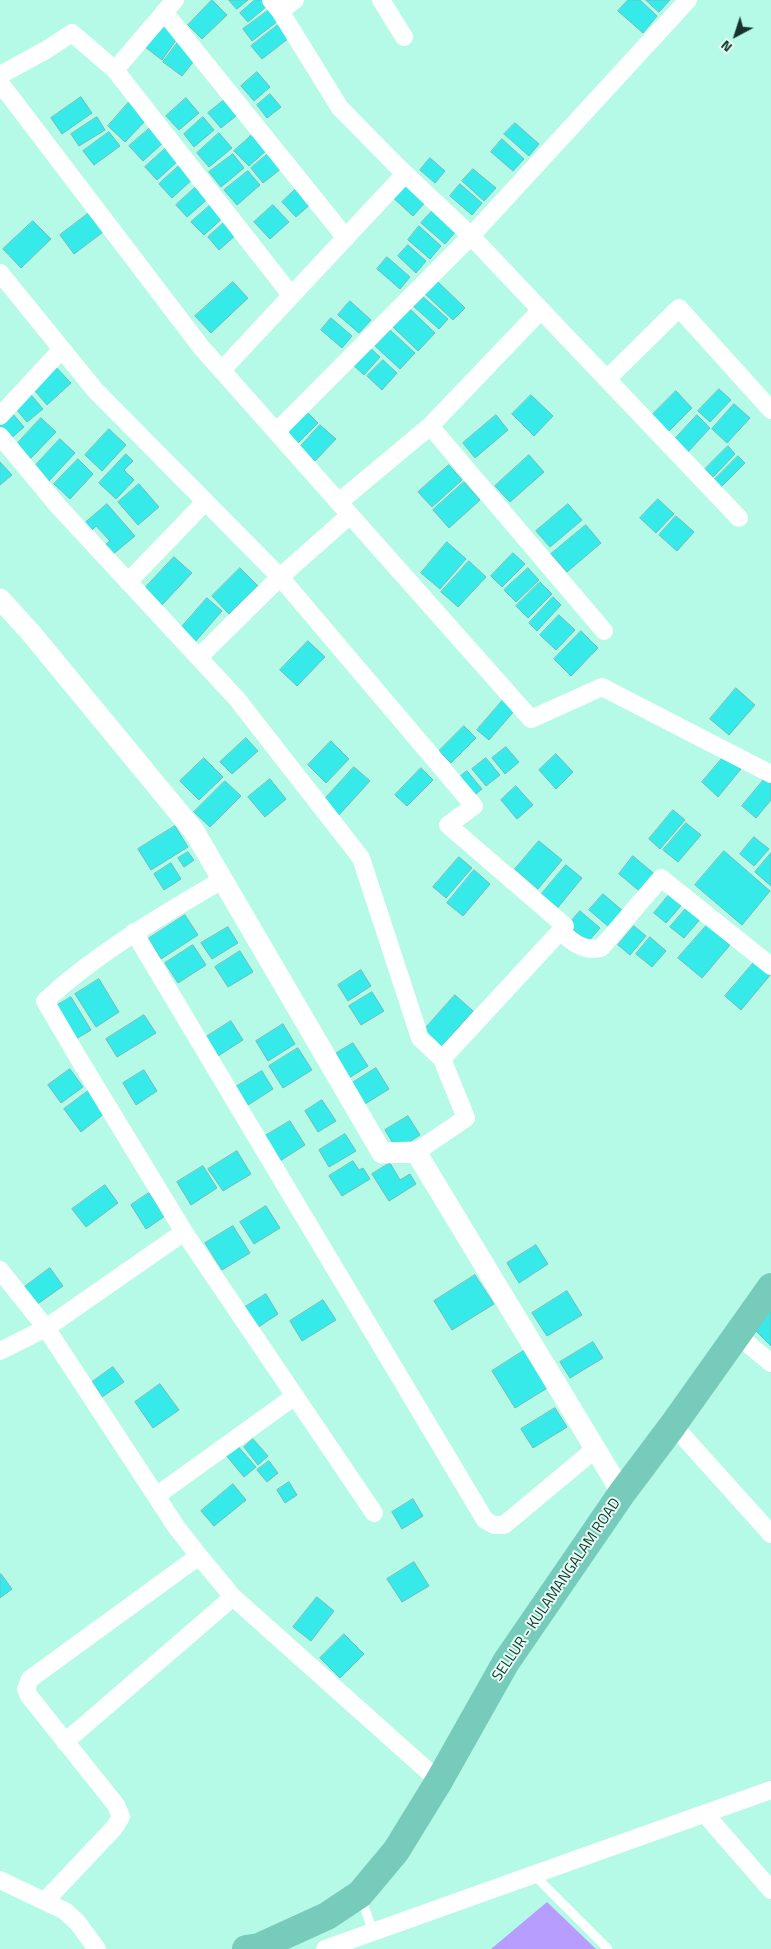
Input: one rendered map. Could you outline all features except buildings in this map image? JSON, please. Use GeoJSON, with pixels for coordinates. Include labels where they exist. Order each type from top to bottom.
{"type":"FeatureCollection","features":[{"type":"Feature","properties":{"kind":"main road","name":"SELLUR - KULAMANGALAM ROAD"},"geometry":{"type":"LineString","coordinates":[[254,1948],[326,1916],[360,1894],[396,1851],[439,1781],[506,1662],[622,1493],[771,1287]]}},
{"type":"Feature","properties":{"kind":"street"},"geometry":{"type":"LineString","coordinates":[[295,0],[276,5],[340,108],[405,174],[472,236],[739,518]]}},
{"type":"Feature","properties":{"kind":"street"},"geometry":{"type":"LineString","coordinates":[[381,0],[404,37]]}},
{"type":"Feature","properties":{"kind":"street"},"geometry":{"type":"LineString","coordinates":[[276,432],[472,236],[688,0]]}},
{"type":"Feature","properties":{"kind":"street"},"geometry":{"type":"LineString","coordinates":[[114,70],[169,6],[346,238]]}},
{"type":"Feature","properties":{"kind":"street"},"geometry":{"type":"LineString","coordinates":[[0,75],[46,50],[72,33],[114,70],[291,295]]}},
{"type":"Feature","properties":{"kind":"street"},"geometry":{"type":"LineString","coordinates":[[0,83],[195,339],[531,719],[602,687],[771,774]]}},
{"type":"Feature","properties":{"kind":"street"},"geometry":{"type":"LineString","coordinates":[[222,370],[405,174]]}},
{"type":"Feature","properties":{"kind":"street"},"geometry":{"type":"LineString","coordinates":[[0,273],[95,390],[280,577],[474,806],[448,825],[565,926],[442,1059]]}},
{"type":"Feature","properties":{"kind":"street"},"geometry":{"type":"LineString","coordinates":[[607,379],[679,308],[771,410]]}},
{"type":"Feature","properties":{"kind":"street"},"geometry":{"type":"LineString","coordinates":[[199,657],[280,577],[344,508],[430,426],[541,310]]}},
{"type":"Feature","properties":{"kind":"street"},"geometry":{"type":"LineString","coordinates":[[0,416],[62,349]]}},
{"type":"Feature","properties":{"kind":"street"},"geometry":{"type":"LineString","coordinates":[[430,426],[604,631]]}},
{"type":"Feature","properties":{"kind":"street"},"geometry":{"type":"LineString","coordinates":[[0,436],[58,506],[237,699],[361,858],[420,1038],[442,1059],[466,1118],[416,1152],[382,1153],[194,831],[32,633],[0,599]]}},
{"type":"Feature","properties":{"kind":"street"},"geometry":{"type":"LineString","coordinates":[[128,582],[205,502]]}},
{"type":"Feature","properties":{"kind":"street"},"geometry":{"type":"LineString","coordinates":[[560,931],[575,944],[592,950],[601,948],[661,878],[771,966]]}},
{"type":"Feature","properties":{"kind":"street"},"geometry":{"type":"LineString","coordinates":[[222,880],[134,932],[46,1000],[76,1054],[184,1232],[374,1513]]}},
{"type":"Feature","properties":{"kind":"street"},"geometry":{"type":"LineString","coordinates":[[134,932],[485,1520],[494,1524],[504,1525],[594,1450]]}},
{"type":"Feature","properties":{"kind":"street"},"geometry":{"type":"LineString","coordinates":[[416,1152],[594,1450],[622,1493]]}},
{"type":"Feature","properties":{"kind":"street"},"geometry":{"type":"LineString","coordinates":[[0,1351],[46,1328],[184,1232]]}},
{"type":"Feature","properties":{"kind":"street"},"geometry":{"type":"LineString","coordinates":[[0,1270],[46,1328],[156,1496],[199,1556],[233,1597],[439,1781]]}},
{"type":"Feature","properties":{"kind":"street"},"geometry":{"type":"LineString","coordinates":[[736,1334],[771,1363]]}},
{"type":"Feature","properties":{"kind":"street"},"geometry":{"type":"LineString","coordinates":[[156,1496],[295,1396]]}},
{"type":"Feature","properties":{"kind":"street"},"geometry":{"type":"LineString","coordinates":[[673,1425],[771,1534]]}},
{"type":"Feature","properties":{"kind":"street"},"geometry":{"type":"LineString","coordinates":[[45,1901],[114,1828],[121,1817],[116,1805],[29,1696],[26,1689],[30,1679],[199,1556]]}},
{"type":"Feature","properties":{"kind":"street"},"geometry":{"type":"LineString","coordinates":[[66,1742],[233,1597]]}},
{"type":"Feature","properties":{"kind":"street"},"geometry":{"type":"LineString","coordinates":[[325,1949],[771,1790]]}},
{"type":"Feature","properties":{"kind":"street"},"geometry":{"type":"LineString","coordinates":[[706,1814],[771,1890]]}},
{"type":"Feature","properties":{"kind":"street"},"geometry":{"type":"LineString","coordinates":[[0,1880],[65,1911],[97,1949]]}},
{"type":"Feature","properties":{"kind":"lane"},"geometry":{"type":"LineString","coordinates":[[534,1875],[608,1949]]}},
{"type":"Feature","properties":{"kind":"lane"},"geometry":{"type":"LineString","coordinates":[[360,1894],[372,1932]]}},
{"type":"Feature","properties":{"kind":"shaded area"},"geometry":{"type":"Polygon","coordinates":[[[547,1902],[596,1949],[491,1949],[547,1902]]]}}]}
